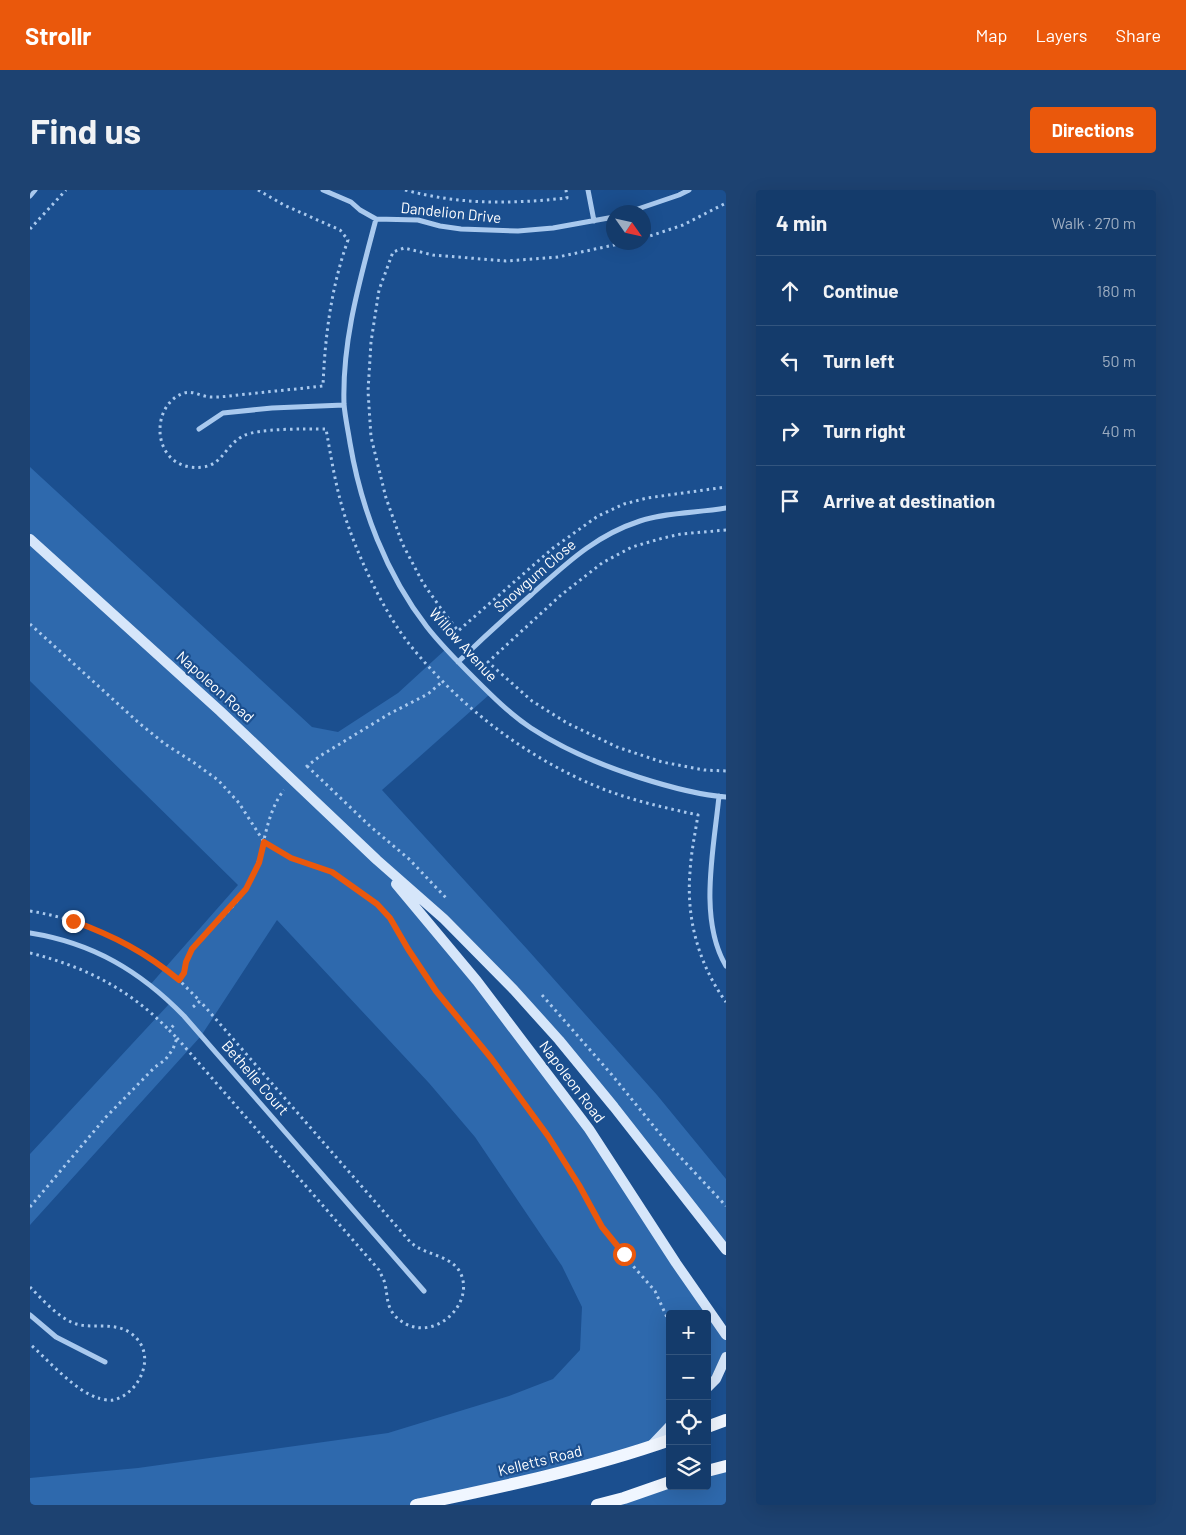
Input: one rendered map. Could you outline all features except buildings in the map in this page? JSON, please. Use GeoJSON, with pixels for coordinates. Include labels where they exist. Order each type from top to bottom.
{"type":"FeatureCollection","features":[{"type":"Feature","properties":{"kind":"main road","name":"Napoleon Road"},"geometry":{"type":"LineString","coordinates":[[30,539],[233,723],[377,860],[444,919],[514,990],[608,1099],[726,1249]]}},
{"type":"Feature","properties":{"kind":"main road","name":"Napoleon Road"},"geometry":{"type":"LineString","coordinates":[[377,860],[477,981],[589,1129],[676,1263],[726,1335]]}},
{"type":"Feature","properties":{"kind":"main road"},"geometry":{"type":"LineString","coordinates":[[711,1384],[716,1379],[726,1357]]}},
{"type":"Feature","properties":{"kind":"main road"},"geometry":{"type":"LineString","coordinates":[[711,1426],[726,1420]]}},
{"type":"Feature","properties":{"kind":"main road"},"geometry":{"type":"LineString","coordinates":[[649,1447],[666,1430]]}},
{"type":"Feature","properties":{"kind":"main road","name":"Kelletts Road"},"geometry":{"type":"LineString","coordinates":[[416,1505],[503,1487],[587,1466],[666,1441]]}},
{"type":"Feature","properties":{"kind":"main road"},"geometry":{"type":"LineString","coordinates":[[711,1470],[726,1466]]}},
{"type":"Feature","properties":{"kind":"main road"},"geometry":{"type":"LineString","coordinates":[[597,1505],[666,1483]]}},
{"type":"Feature","properties":{"kind":"street"},"geometry":{"type":"LineString","coordinates":[[30,196],[35,190]]}},
{"type":"Feature","properties":{"kind":"street"},"geometry":{"type":"LineString","coordinates":[[323,190],[352,202],[360,210],[376,219]]}},
{"type":"Feature","properties":{"kind":"street"},"geometry":{"type":"LineString","coordinates":[[588,190],[594,221]]}},
{"type":"Feature","properties":{"kind":"street"},"geometry":{"type":"LineString","coordinates":[[650,205],[689,190]]}},
{"type":"Feature","properties":{"kind":"street","name":"Dandelion Drive"},"geometry":{"type":"LineString","coordinates":[[376,219],[418,220],[461,229],[518,231],[553,228],[606,219]]}},
{"type":"Feature","properties":{"kind":"street","name":"Willow Avenue"},"geometry":{"type":"LineString","coordinates":[[376,219],[353,309],[346,365],[344,406],[354,465],[363,500],[375,535],[402,590],[426,625],[458,662],[499,703],[532,728],[575,752],[619,771],[651,782],[726,797]]}},
{"type":"Feature","properties":{"kind":"street"},"geometry":{"type":"LineString","coordinates":[[199,429],[223,414],[272,408],[344,406]]}},
{"type":"Feature","properties":{"kind":"street","name":"Snowgum Close"},"geometry":{"type":"LineString","coordinates":[[458,662],[564,564],[616,530],[655,517],[726,508]]}},
{"type":"Feature","properties":{"kind":"street"},"geometry":{"type":"LineString","coordinates":[[719,796],[709,896],[713,930],[726,966]]}},
{"type":"Feature","properties":{"kind":"street","name":"Bethelle Court"},"geometry":{"type":"LineString","coordinates":[[30,933],[71,943],[108,958],[147,982],[161,994],[190,1022],[424,1290]]}},
{"type":"Feature","properties":{"kind":"street"},"geometry":{"type":"LineString","coordinates":[[30,1315],[56,1336],[105,1362]]}},
{"type":"Feature","properties":{"kind":"path"},"geometry":{"type":"LineString","coordinates":[[30,229],[66,190]]}},
{"type":"Feature","properties":{"kind":"path"},"geometry":{"type":"LineString","coordinates":[[258,190],[284,205],[340,230],[348,240],[337,274],[328,316],[323,386]]}},
{"type":"Feature","properties":{"kind":"path"},"geometry":{"type":"LineString","coordinates":[[405,190],[457,201],[527,202],[568,198],[566,190]]}},
{"type":"Feature","properties":{"kind":"path"},"geometry":{"type":"LineString","coordinates":[[651,236],[683,225],[726,203]]}},
{"type":"Feature","properties":{"kind":"path"},"geometry":{"type":"LineString","coordinates":[[458,631],[423,583],[402,543],[386,498],[371,437],[368,391],[370,342],[379,290],[393,252],[404,248],[433,255],[506,261],[558,257],[606,247]]}},
{"type":"Feature","properties":{"kind":"path"},"geometry":{"type":"LineString","coordinates":[[726,530],[681,534],[663,538],[632,547],[602,563],[561,595],[488,662],[532,701],[567,723],[617,747],[662,762],[704,770],[726,771]]}},
{"type":"Feature","properties":{"kind":"path"},"geometry":{"type":"LineString","coordinates":[[30,624],[165,744],[218,780],[239,803],[264,842],[291,858],[332,872],[377,904],[390,918],[436,991],[497,1066],[548,1136],[579,1185],[602,1227],[655,1291],[666,1315]]}},
{"type":"Feature","properties":{"kind":"path"},"geometry":{"type":"LineString","coordinates":[[303,770],[320,756],[389,714],[428,694],[443,681],[454,692]]}},
{"type":"Feature","properties":{"kind":"path"},"geometry":{"type":"LineString","coordinates":[[179,980],[184,973],[186,962],[192,949],[246,889],[259,863],[278,798],[284,790]]}},
{"type":"Feature","properties":{"kind":"path"},"geometry":{"type":"LineString","coordinates":[[30,911],[48,914],[102,932],[145,954],[179,980],[200,1001],[192,1008]]}},
{"type":"Feature","properties":{"kind":"path"},"geometry":{"type":"LineString","coordinates":[[30,953],[70,964],[106,981],[138,1001],[177,1038],[173,1049],[165,1060],[155,1067],[106,1117],[30,1207]]}},
{"type":"Feature","properties":{"kind":"path"},"geometry":{"type":"LineString","coordinates":[[169,1030],[176,1024]]}},
{"type":"Feature","properties":{"kind":"shaded area"},"geometry":{"type":"Polygon","coordinates":[[[30,467],[312,727],[338,732],[398,693],[446,649],[490,694],[382,790],[657,1095],[726,1179],[726,1249],[514,990],[380,863],[554,1082],[709,1310],[666,1310],[666,1430],[649,1447],[416,1505],[30,1505],[30,1478],[138,1468],[388,1433],[509,1396],[553,1379],[580,1350],[582,1307],[562,1266],[475,1137],[429,1083],[277,920],[201,1036],[30,1225],[30,1154],[170,1003],[150,985],[238,885],[30,681],[30,467]]]}},
{"type":"Feature","properties":{"kind":"shaded area"},"geometry":{"type":"Polygon","coordinates":[[[711,1313],[726,1335],[726,1357],[711,1381],[711,1313]]]}},
{"type":"Feature","properties":{"kind":"shaded area"},"geometry":{"type":"Polygon","coordinates":[[[726,1466],[726,1505],[594,1505],[666,1487],[666,1490],[711,1490],[711,1470],[726,1466]]]}},
{"type":"Feature","properties":{"kind":"route"},"geometry":{"type":"LineString","coordinates":[[73,921],[102,932],[145,954],[179,980],[184,973],[186,962],[192,949],[246,889],[259,863],[264,842],[291,858],[332,872],[377,904],[390,918],[436,991],[515,1089],[548,1136],[579,1185],[602,1227],[624,1254]]}}]}
